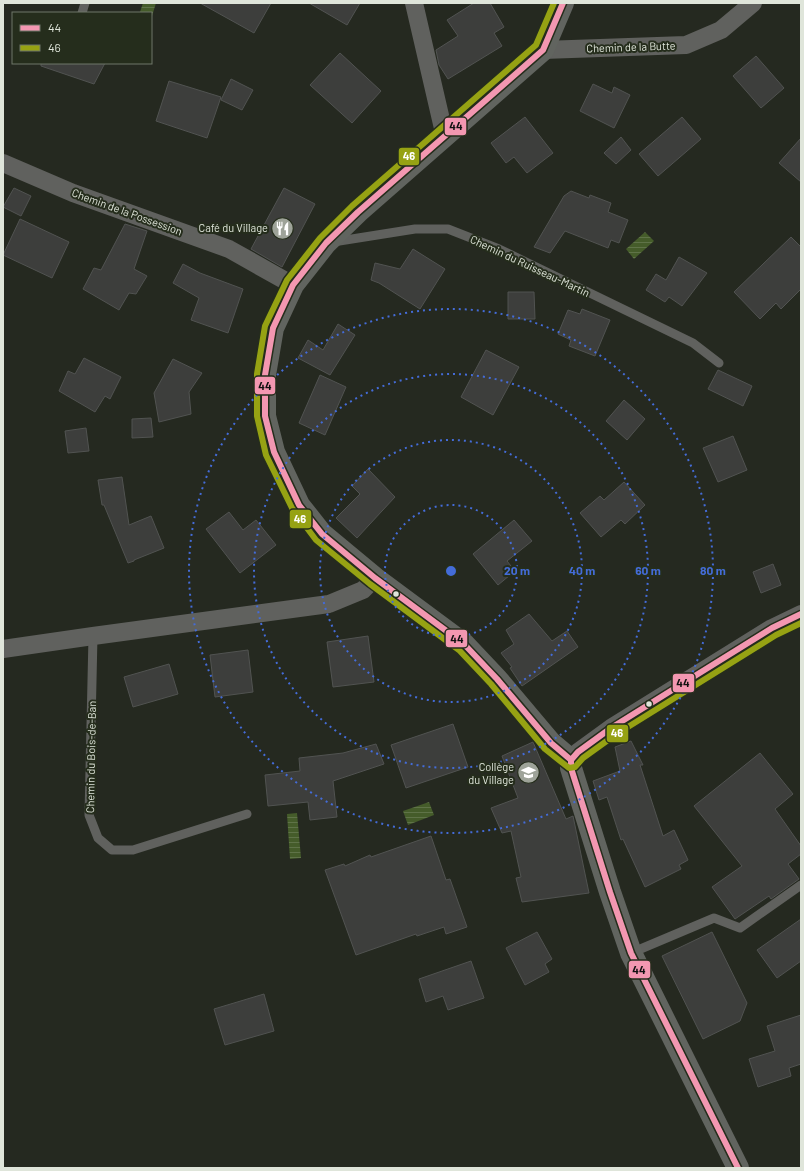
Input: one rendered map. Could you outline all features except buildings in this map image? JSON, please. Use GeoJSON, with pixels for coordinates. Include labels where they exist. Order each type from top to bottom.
{"type":"FeatureCollection","features":[{"type":"Feature","properties":{"kind":"street"},"geometry":{"type":"LineString","coordinates":[[414,3],[445,137]]}},
{"type":"Feature","properties":{"kind":"street"},"geometry":{"type":"LineString","coordinates":[[564,3],[543,50],[358,212],[326,243],[293,285],[273,328],[265,375],[265,416],[274,452],[298,505],[322,534],[375,578],[464,644],[498,679],[551,743],[571,760]]}},
{"type":"Feature","properties":{"kind":"street","name":"Chemin de la Butte"},"geometry":{"type":"LineString","coordinates":[[543,50],[686,45],[721,30],[753,3]]}},
{"type":"Feature","properties":{"kind":"street","name":"Chemin de la Possession"},"geometry":{"type":"LineString","coordinates":[[3,163],[73,193],[229,249],[293,285]]}},
{"type":"Feature","properties":{"kind":"street"},"geometry":{"type":"LineString","coordinates":[[3,649],[329,604],[363,590],[375,578]]}},
{"type":"Feature","properties":{"kind":"street"},"geometry":{"type":"LineString","coordinates":[[738,1168],[631,953],[571,768],[571,760],[578,752],[611,728],[772,628],[801,614]]}},
{"type":"Feature","properties":{"kind":"lane","name":"Chemin du Ruisseau-Martin"},"geometry":{"type":"LineString","coordinates":[[326,243],[415,229],[448,229],[499,250],[693,343],[719,363]]}},
{"type":"Feature","properties":{"kind":"lane","name":"Chemin du Bois-de-Ban"},"geometry":{"type":"LineString","coordinates":[[93,636],[89,815],[98,838],[112,850],[133,850],[247,814]]}},
{"type":"Feature","properties":{"kind":"lane"},"geometry":{"type":"LineString","coordinates":[[631,953],[714,918],[740,928],[801,885]]}},
{"type":"Feature","properties":{"kind":"shaded area"},"geometry":{"type":"Polygon","coordinates":[[[143,3],[156,3],[152,16],[152,12],[140,12],[143,3]]]}},
{"type":"Feature","properties":{"kind":"shaded area"},"geometry":{"type":"Polygon","coordinates":[[[645,232],[654,241],[634,259],[626,249],[645,232]]]}},
{"type":"Feature","properties":{"kind":"shaded area"},"geometry":{"type":"Polygon","coordinates":[[[429,802],[434,815],[408,825],[403,811],[429,802]]]}},
{"type":"Feature","properties":{"kind":"shaded area"},"geometry":{"type":"Polygon","coordinates":[[[297,813],[301,858],[290,859],[287,814],[297,813]]]}},
{"type":"Feature","properties":{"kind":"transit line","name":"46"},"geometry":{"type":"LineString","coordinates":[[554,3],[536,45],[352,206],[320,238],[287,280],[265,326],[257,374],[257,416],[266,455],[292,508],[316,540],[370,584],[459,650],[491,684],[545,749],[569,768],[575,767],[583,758],[615,735],[776,635],[801,623]]}},
{"type":"Feature","properties":{"kind":"transit line","name":"44"},"geometry":{"type":"LineString","coordinates":[[563,3],[543,50],[358,212],[326,243],[293,285],[273,328],[265,375],[265,416],[274,452],[299,505],[322,534],[375,578],[464,644],[497,679],[551,743],[571,760]]}},
{"type":"Feature","properties":{"kind":"transit line","name":"44"},"geometry":{"type":"LineString","coordinates":[[571,760],[578,752],[611,728],[772,628],[801,614]]}},
{"type":"Feature","properties":{"kind":"transit line","name":"44"},"geometry":{"type":"LineString","coordinates":[[571,760],[571,768],[631,953],[738,1168]]}},
{"type":"Feature","properties":{"kind":"place","name":"Café du Village"},"geometry":{"type":"Point","coordinates":[283,228]}},
{"type":"Feature","properties":{"kind":"place","name":"Collège du Village"},"geometry":{"type":"Point","coordinates":[529,773]}}]}
